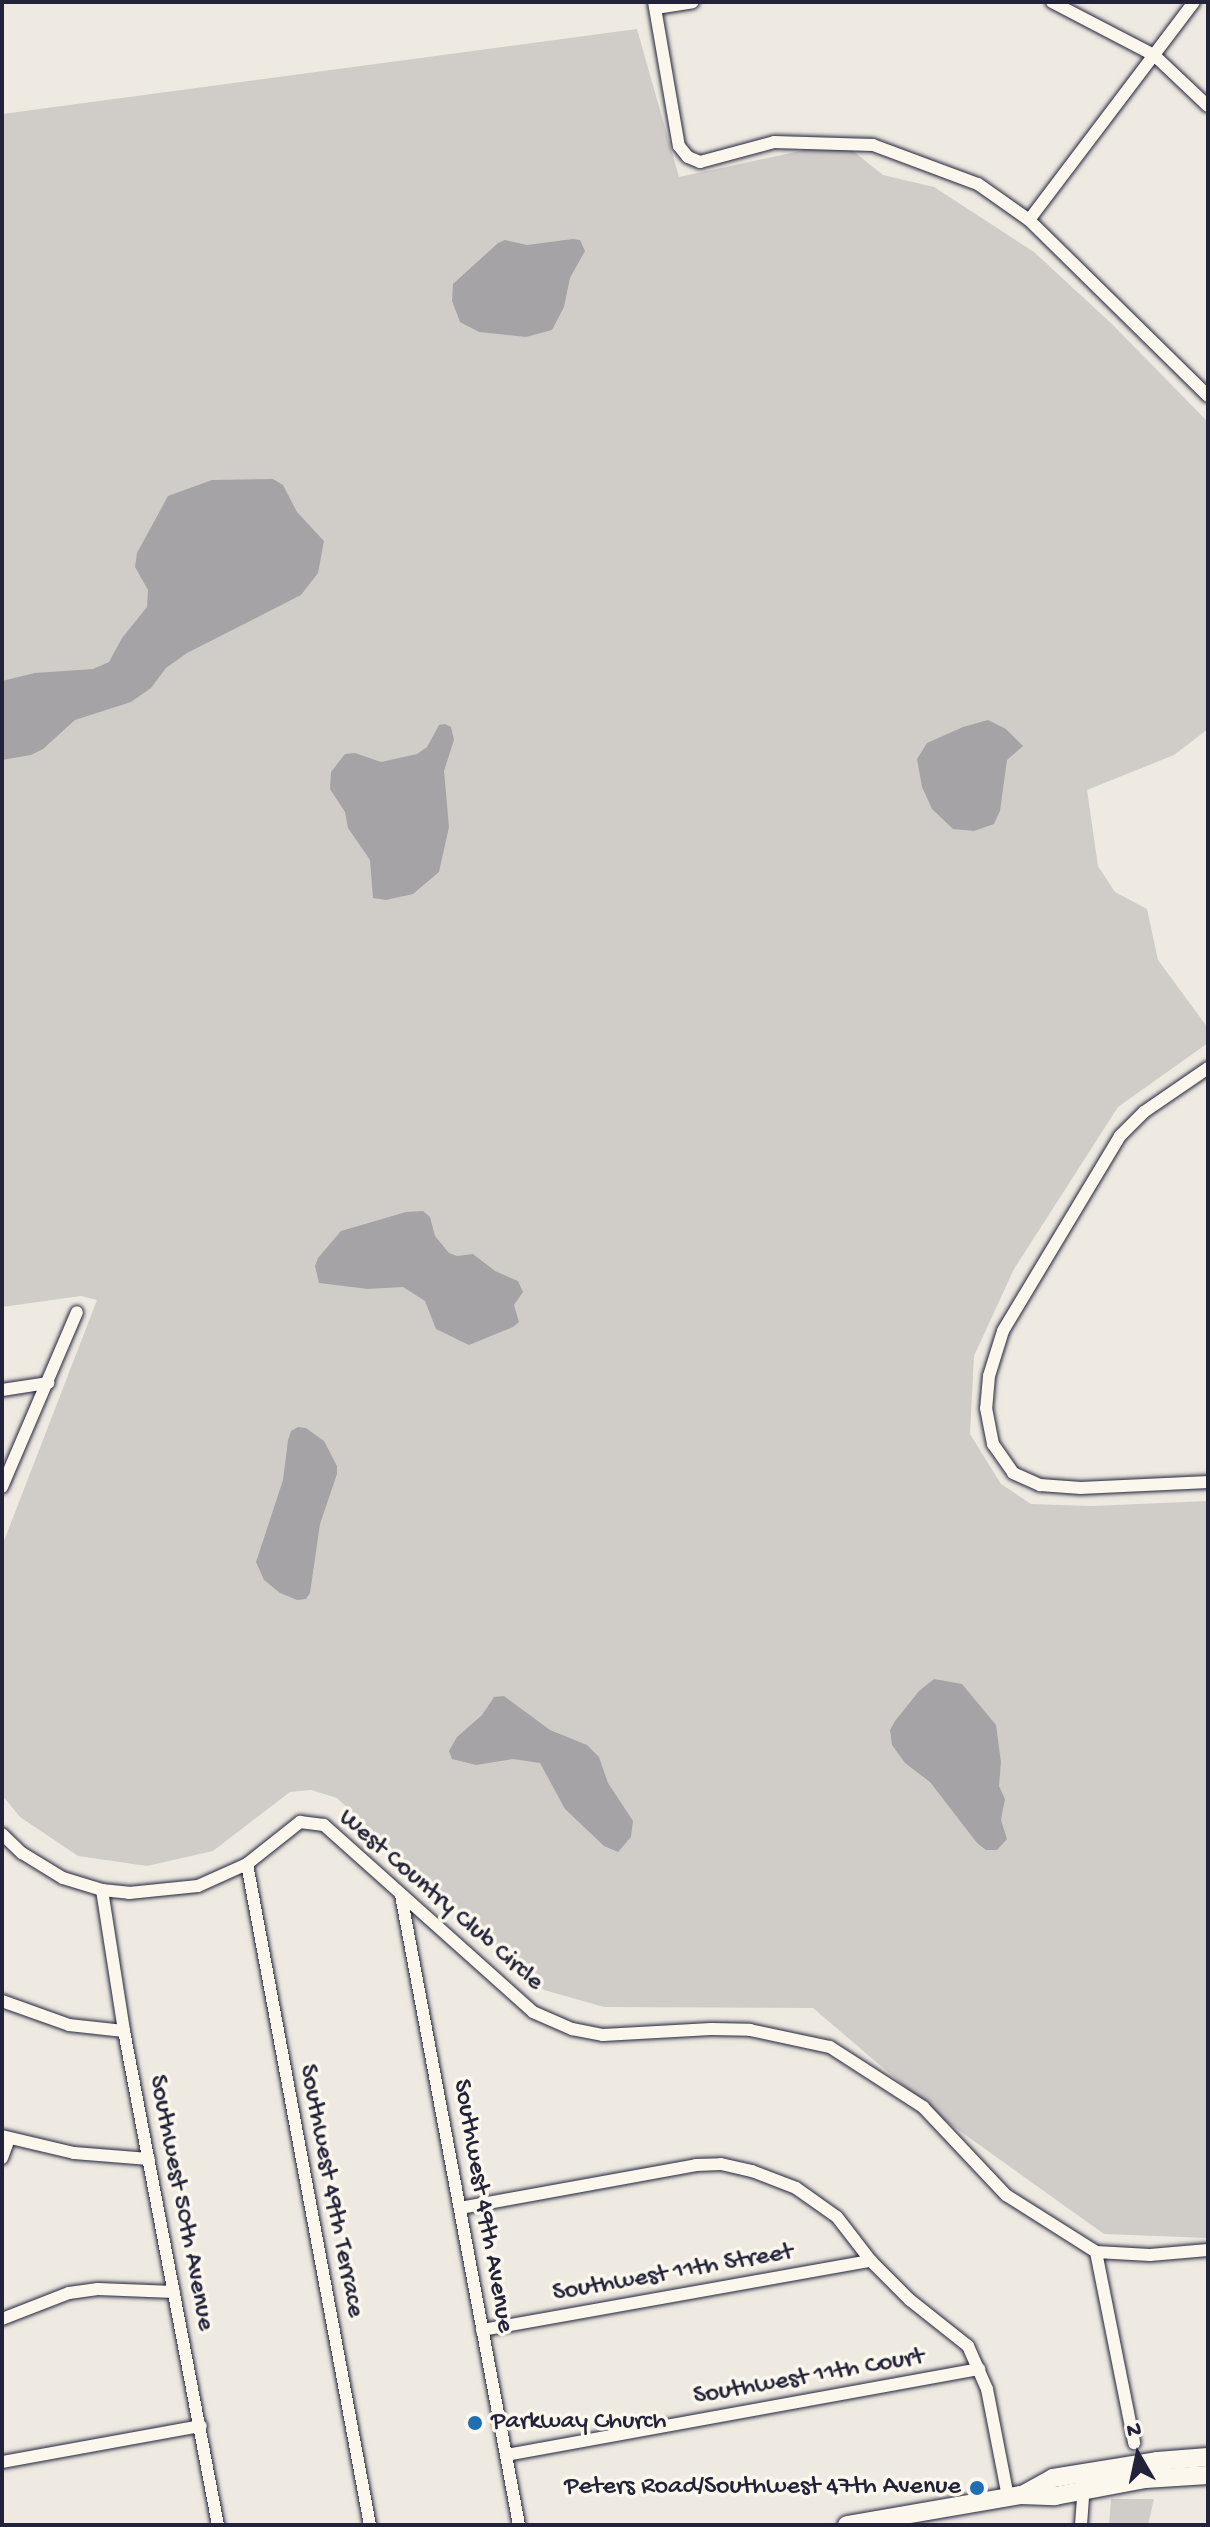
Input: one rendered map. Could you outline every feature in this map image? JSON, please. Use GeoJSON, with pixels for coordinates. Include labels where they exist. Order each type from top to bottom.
{"type":"FeatureCollection","features":[{"type":"Feature","properties":{"kind":"main road"},"geometry":{"type":"LineString","coordinates":[[847,2525],[1014,2496],[1055,2496],[1084,2482],[1157,2461],[1208,2457]]}},
{"type":"Feature","properties":{"kind":"main road"},"geometry":{"type":"LineString","coordinates":[[1084,2482],[1208,2475]]}},
{"type":"Feature","properties":{"kind":"street"},"geometry":{"type":"LineString","coordinates":[[693,2],[655,5],[679,146],[688,157],[700,162],[774,142],[873,145],[978,184],[1029,220],[1208,396]]}},
{"type":"Feature","properties":{"kind":"street"},"geometry":{"type":"LineString","coordinates":[[1052,2],[1154,55],[1208,106]]}},
{"type":"Feature","properties":{"kind":"street"},"geometry":{"type":"LineString","coordinates":[[1029,220],[1194,2]]}},
{"type":"Feature","properties":{"kind":"street"},"geometry":{"type":"LineString","coordinates":[[1208,1068],[1144,1112],[1120,1136],[1003,1331],[989,1376],[986,1408],[993,1444],[1013,1473],[1040,1485],[1081,1488],[1208,1482]]}},
{"type":"Feature","properties":{"kind":"street"},"geometry":{"type":"LineString","coordinates":[[2,1487],[77,1312]]}},
{"type":"Feature","properties":{"kind":"street"},"geometry":{"type":"LineString","coordinates":[[2,1390],[48,1383]]}},
{"type":"Feature","properties":{"kind":"street","name":"West Country Club Circle"},"geometry":{"type":"LineString","coordinates":[[2,1834],[22,1853],[63,1878],[102,1890],[166,1891],[198,1886],[247,1864],[290,1828],[311,1821],[324,1825],[533,2012],[572,2029],[603,2035],[750,2030],[830,2047],[923,2107],[1006,2195],[1096,2252]]}},
{"type":"Feature","properties":{"kind":"street","name":"Southwest 49th Terrace"},"geometry":{"type":"LineString","coordinates":[[247,1864],[370,2525]]}},
{"type":"Feature","properties":{"kind":"street","name":"Southwest 50th Avenue"},"geometry":{"type":"LineString","coordinates":[[102,1890],[124,2031],[218,2525]]}},
{"type":"Feature","properties":{"kind":"street","name":"Southwest 49th Avenue"},"geometry":{"type":"LineString","coordinates":[[401,1895],[519,2525]]}},
{"type":"Feature","properties":{"kind":"street"},"geometry":{"type":"LineString","coordinates":[[2,2001],[69,2025],[124,2031]]}},
{"type":"Feature","properties":{"kind":"street"},"geometry":{"type":"LineString","coordinates":[[2,2158],[6,2138],[74,2153],[149,2159]]}},
{"type":"Feature","properties":{"kind":"street"},"geometry":{"type":"LineString","coordinates":[[460,2208],[696,2165],[721,2164],[752,2171],[796,2188],[837,2217],[871,2261],[910,2300],[968,2346],[987,2389],[1014,2496]]}},
{"type":"Feature","properties":{"kind":"street"},"geometry":{"type":"LineString","coordinates":[[1134,2443],[1096,2252],[1150,2255],[1208,2250]]}},
{"type":"Feature","properties":{"kind":"street","name":"Southwest 11th Street"},"geometry":{"type":"LineString","coordinates":[[482,2330],[871,2261]]}},
{"type":"Feature","properties":{"kind":"street"},"geometry":{"type":"LineString","coordinates":[[2,2319],[69,2293],[98,2289],[174,2292]]}},
{"type":"Feature","properties":{"kind":"street","name":"Southwest 11th Court"},"geometry":{"type":"LineString","coordinates":[[506,2455],[979,2369]]}},
{"type":"Feature","properties":{"kind":"street"},"geometry":{"type":"LineString","coordinates":[[2,2462],[201,2426]]}},
{"type":"Feature","properties":{"kind":"street"},"geometry":{"type":"LineString","coordinates":[[1081,2525],[1084,2482]]}},
{"type":"Feature","properties":{"kind":"shaded area"},"geometry":{"type":"Polygon","coordinates":[[[637,29],[679,177],[842,142],[883,175],[934,187],[1034,252],[1112,324],[1208,422],[1208,729],[1174,755],[1087,790],[1098,866],[1115,892],[1147,909],[1158,960],[1208,1028],[1208,1043],[1118,1107],[1014,1269],[974,1356],[970,1434],[1001,1484],[1031,1504],[1091,1506],[1208,1501],[1208,2238],[1104,2234],[943,2119],[813,2008],[604,2007],[544,1990],[337,1798],[311,1790],[290,1792],[213,1851],[147,1866],[78,1856],[20,1817],[2,1795],[2,1546],[97,1300],[81,1296],[2,1307],[2,114],[637,29]]]}},
{"type":"Feature","properties":{"kind":"shaded area"},"geometry":{"type":"Polygon","coordinates":[[[505,240],[527,245],[580,240],[585,251],[570,278],[564,307],[552,330],[526,337],[479,332],[460,322],[452,301],[453,284],[498,243],[505,240]]]}},
{"type":"Feature","properties":{"kind":"shaded area"},"geometry":{"type":"Polygon","coordinates":[[[273,479],[283,485],[297,512],[324,541],[318,573],[301,595],[187,653],[166,668],[151,688],[131,702],[75,720],[43,749],[31,755],[2,760],[2,681],[35,673],[93,669],[109,662],[122,638],[147,607],[148,590],[135,567],[137,553],[168,496],[212,480],[273,479]]]}},
{"type":"Feature","properties":{"kind":"shaded area"},"geometry":{"type":"Polygon","coordinates":[[[988,720],[1006,729],[1023,746],[1007,760],[1000,811],[994,824],[974,831],[953,829],[932,809],[922,787],[917,759],[927,743],[988,720]]]}},
{"type":"Feature","properties":{"kind":"shaded area"},"geometry":{"type":"Polygon","coordinates":[[[439,725],[451,727],[454,740],[444,771],[449,827],[439,872],[413,894],[386,900],[373,898],[370,860],[348,828],[345,812],[330,789],[331,772],[345,754],[355,753],[381,762],[417,754],[427,747],[439,725]]]}},
{"type":"Feature","properties":{"kind":"shaded area"},"geometry":{"type":"Polygon","coordinates":[[[423,1211],[430,1217],[435,1236],[449,1253],[457,1256],[473,1254],[495,1271],[518,1281],[523,1292],[514,1305],[519,1322],[513,1327],[469,1345],[436,1329],[425,1301],[403,1287],[368,1289],[319,1283],[315,1266],[318,1258],[341,1231],[406,1212],[423,1211]]]}},
{"type":"Feature","properties":{"kind":"shaded area"},"geometry":{"type":"Polygon","coordinates":[[[298,1427],[306,1428],[324,1441],[337,1466],[337,1474],[320,1524],[310,1593],[306,1599],[297,1600],[280,1593],[264,1580],[256,1562],[283,1480],[288,1440],[291,1431],[298,1427]]]}},
{"type":"Feature","properties":{"kind":"shaded area"},"geometry":{"type":"Polygon","coordinates":[[[934,1679],[962,1684],[996,1725],[1001,1762],[999,1786],[1005,1799],[1001,1820],[1007,1839],[997,1850],[986,1850],[977,1843],[930,1782],[905,1763],[892,1745],[890,1730],[895,1721],[919,1691],[934,1679]]]}},
{"type":"Feature","properties":{"kind":"shaded area"},"geometry":{"type":"Polygon","coordinates":[[[504,1696],[550,1730],[587,1745],[599,1757],[608,1783],[633,1821],[631,1837],[618,1852],[604,1846],[565,1809],[540,1763],[513,1759],[476,1765],[452,1759],[449,1751],[457,1737],[482,1715],[494,1697],[504,1696]]]}},
{"type":"Feature","properties":{"kind":"shaded area"},"geometry":{"type":"Polygon","coordinates":[[[1111,2499],[1154,2499],[1148,2525],[1109,2525],[1111,2499]]]}},
{"type":"Feature","properties":{"kind":"place","name":"Parkway Church"},"geometry":{"type":"Point","coordinates":[475,2423]}},
{"type":"Feature","properties":{"kind":"place","name":"Peters Road/Southwest 47th Avenue"},"geometry":{"type":"Point","coordinates":[977,2488]}}]}
